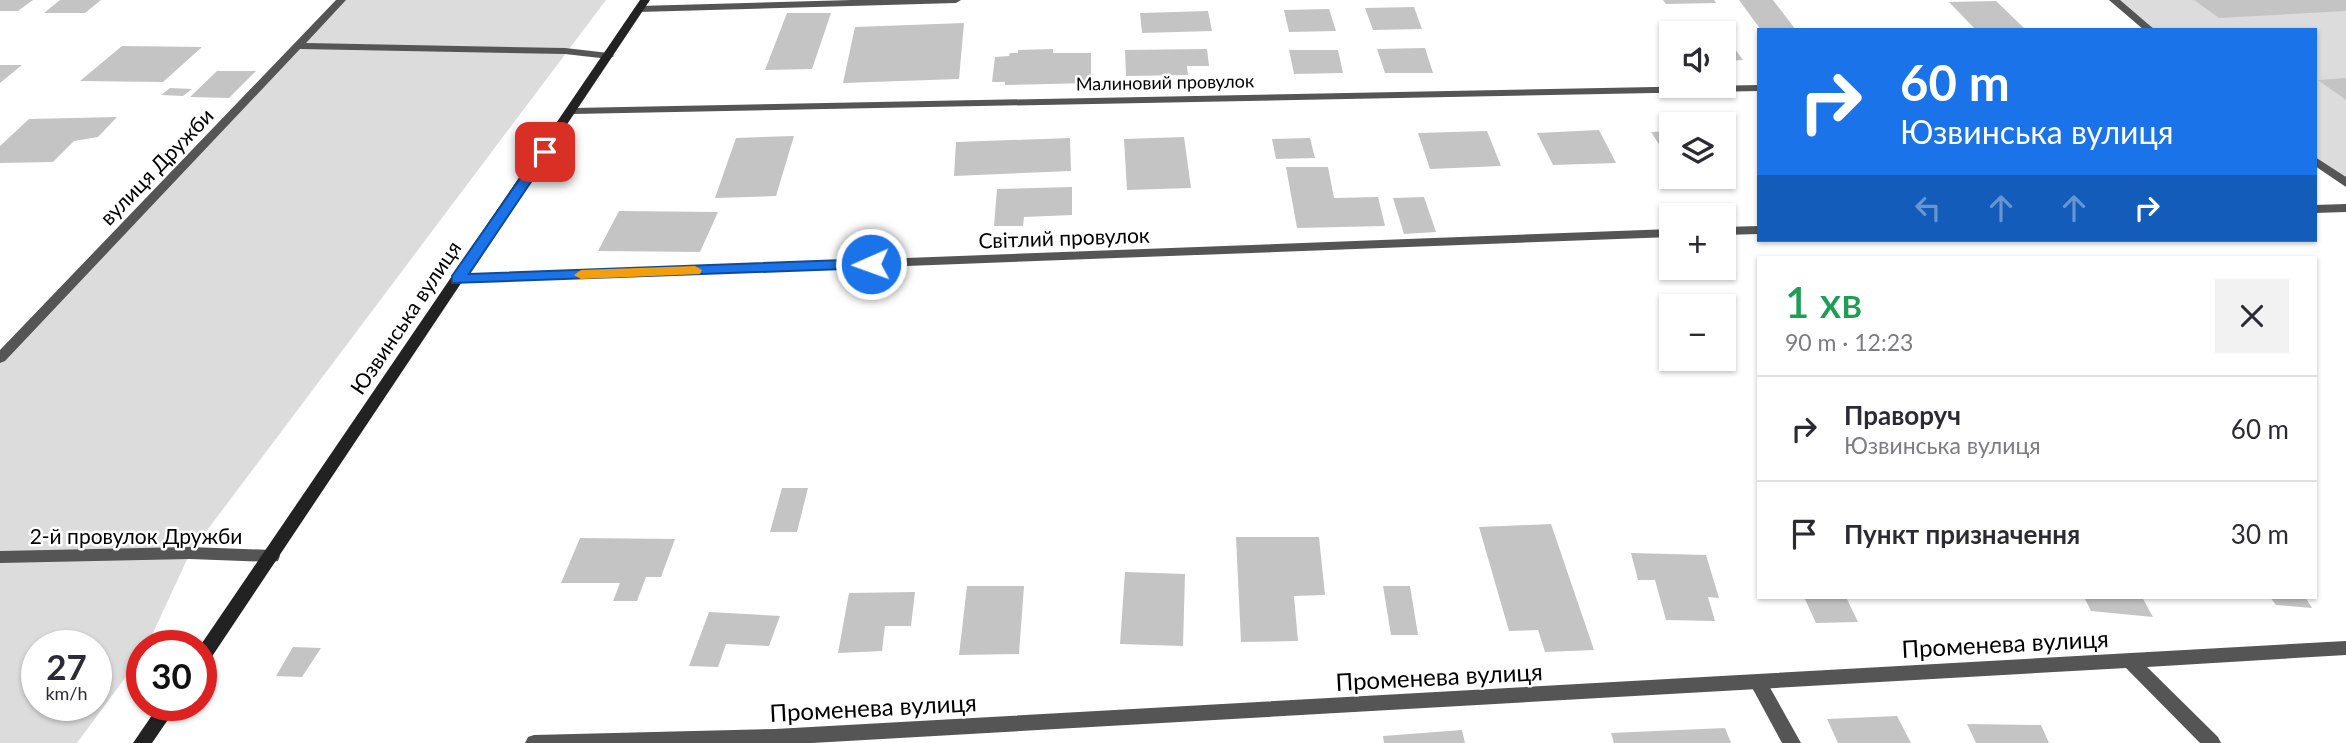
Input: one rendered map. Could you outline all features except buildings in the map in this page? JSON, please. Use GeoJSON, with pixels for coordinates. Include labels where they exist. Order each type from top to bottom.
{"type":"FeatureCollection","features":[{"type":"Feature","properties":{"kind":"main road","name":"Юзвинська вулиця"},"geometry":{"type":"LineString","coordinates":[[217,636],[573,111],[642,4]]}},
{"type":"Feature","properties":{"kind":"main road"},"geometry":{"type":"LineString","coordinates":[[142,743],[158,721]]}},
{"type":"Feature","properties":{"kind":"street","name":"вулиця Дружби"},"geometry":{"type":"LineString","coordinates":[[0,358],[341,0]]}},
{"type":"Feature","properties":{"kind":"street"},"geometry":{"type":"LineString","coordinates":[[642,4],[956,0]]}},
{"type":"Feature","properties":{"kind":"street"},"geometry":{"type":"LineString","coordinates":[[2114,0],[2148,28]]}},
{"type":"Feature","properties":{"kind":"street"},"geometry":{"type":"LineString","coordinates":[[297,46],[565,51],[609,56]]}},
{"type":"Feature","properties":{"kind":"street","name":"Малиновий провулок"},"geometry":{"type":"LineString","coordinates":[[573,111],[1757,88]]}},
{"type":"Feature","properties":{"kind":"street"},"geometry":{"type":"LineString","coordinates":[[2317,161],[2346,183]]}},
{"type":"Feature","properties":{"kind":"street"},"geometry":{"type":"LineString","coordinates":[[2317,209],[2346,208]]}},
{"type":"Feature","properties":{"kind":"street"},"geometry":{"type":"LineString","coordinates":[[1736,231],[1757,230]]}},
{"type":"Feature","properties":{"kind":"street","name":"Світлий провулок"},"geometry":{"type":"LineString","coordinates":[[458,279],[1659,233]]}},
{"type":"Feature","properties":{"kind":"street","name":"2-й провулок Дружби"},"geometry":{"type":"LineString","coordinates":[[0,556],[190,553],[272,556]]}},
{"type":"Feature","properties":{"kind":"street","name":"Променева вулиця"},"geometry":{"type":"LineString","coordinates":[[534,743],[775,740],[2346,649]]}},
{"type":"Feature","properties":{"kind":"street"},"geometry":{"type":"LineString","coordinates":[[2129,660],[2212,743]]}},
{"type":"Feature","properties":{"kind":"street"},"geometry":{"type":"LineString","coordinates":[[1758,682],[1793,743]]}},
{"type":"Feature","properties":{"kind":"shaded area"},"geometry":{"type":"Polygon","coordinates":[[[341,0],[606,0],[190,553],[154,630],[126,630],[126,677],[112,696],[112,630],[21,630],[21,721],[93,721],[77,743],[0,743],[0,358],[341,0]]]}},
{"type":"Feature","properties":{"kind":"shaded area"},"geometry":{"type":"Polygon","coordinates":[[[2115,0],[2346,0],[2346,183],[2317,161],[2317,28],[2150,28],[2115,0]]]}},
{"type":"Feature","properties":{"kind":"slow traffic"},"geometry":{"type":"LineString","coordinates":[[581,275],[695,270]]}},
{"type":"Feature","properties":{"kind":"route"},"geometry":{"type":"LineString","coordinates":[[545,152],[458,279],[871,264]]}}]}
